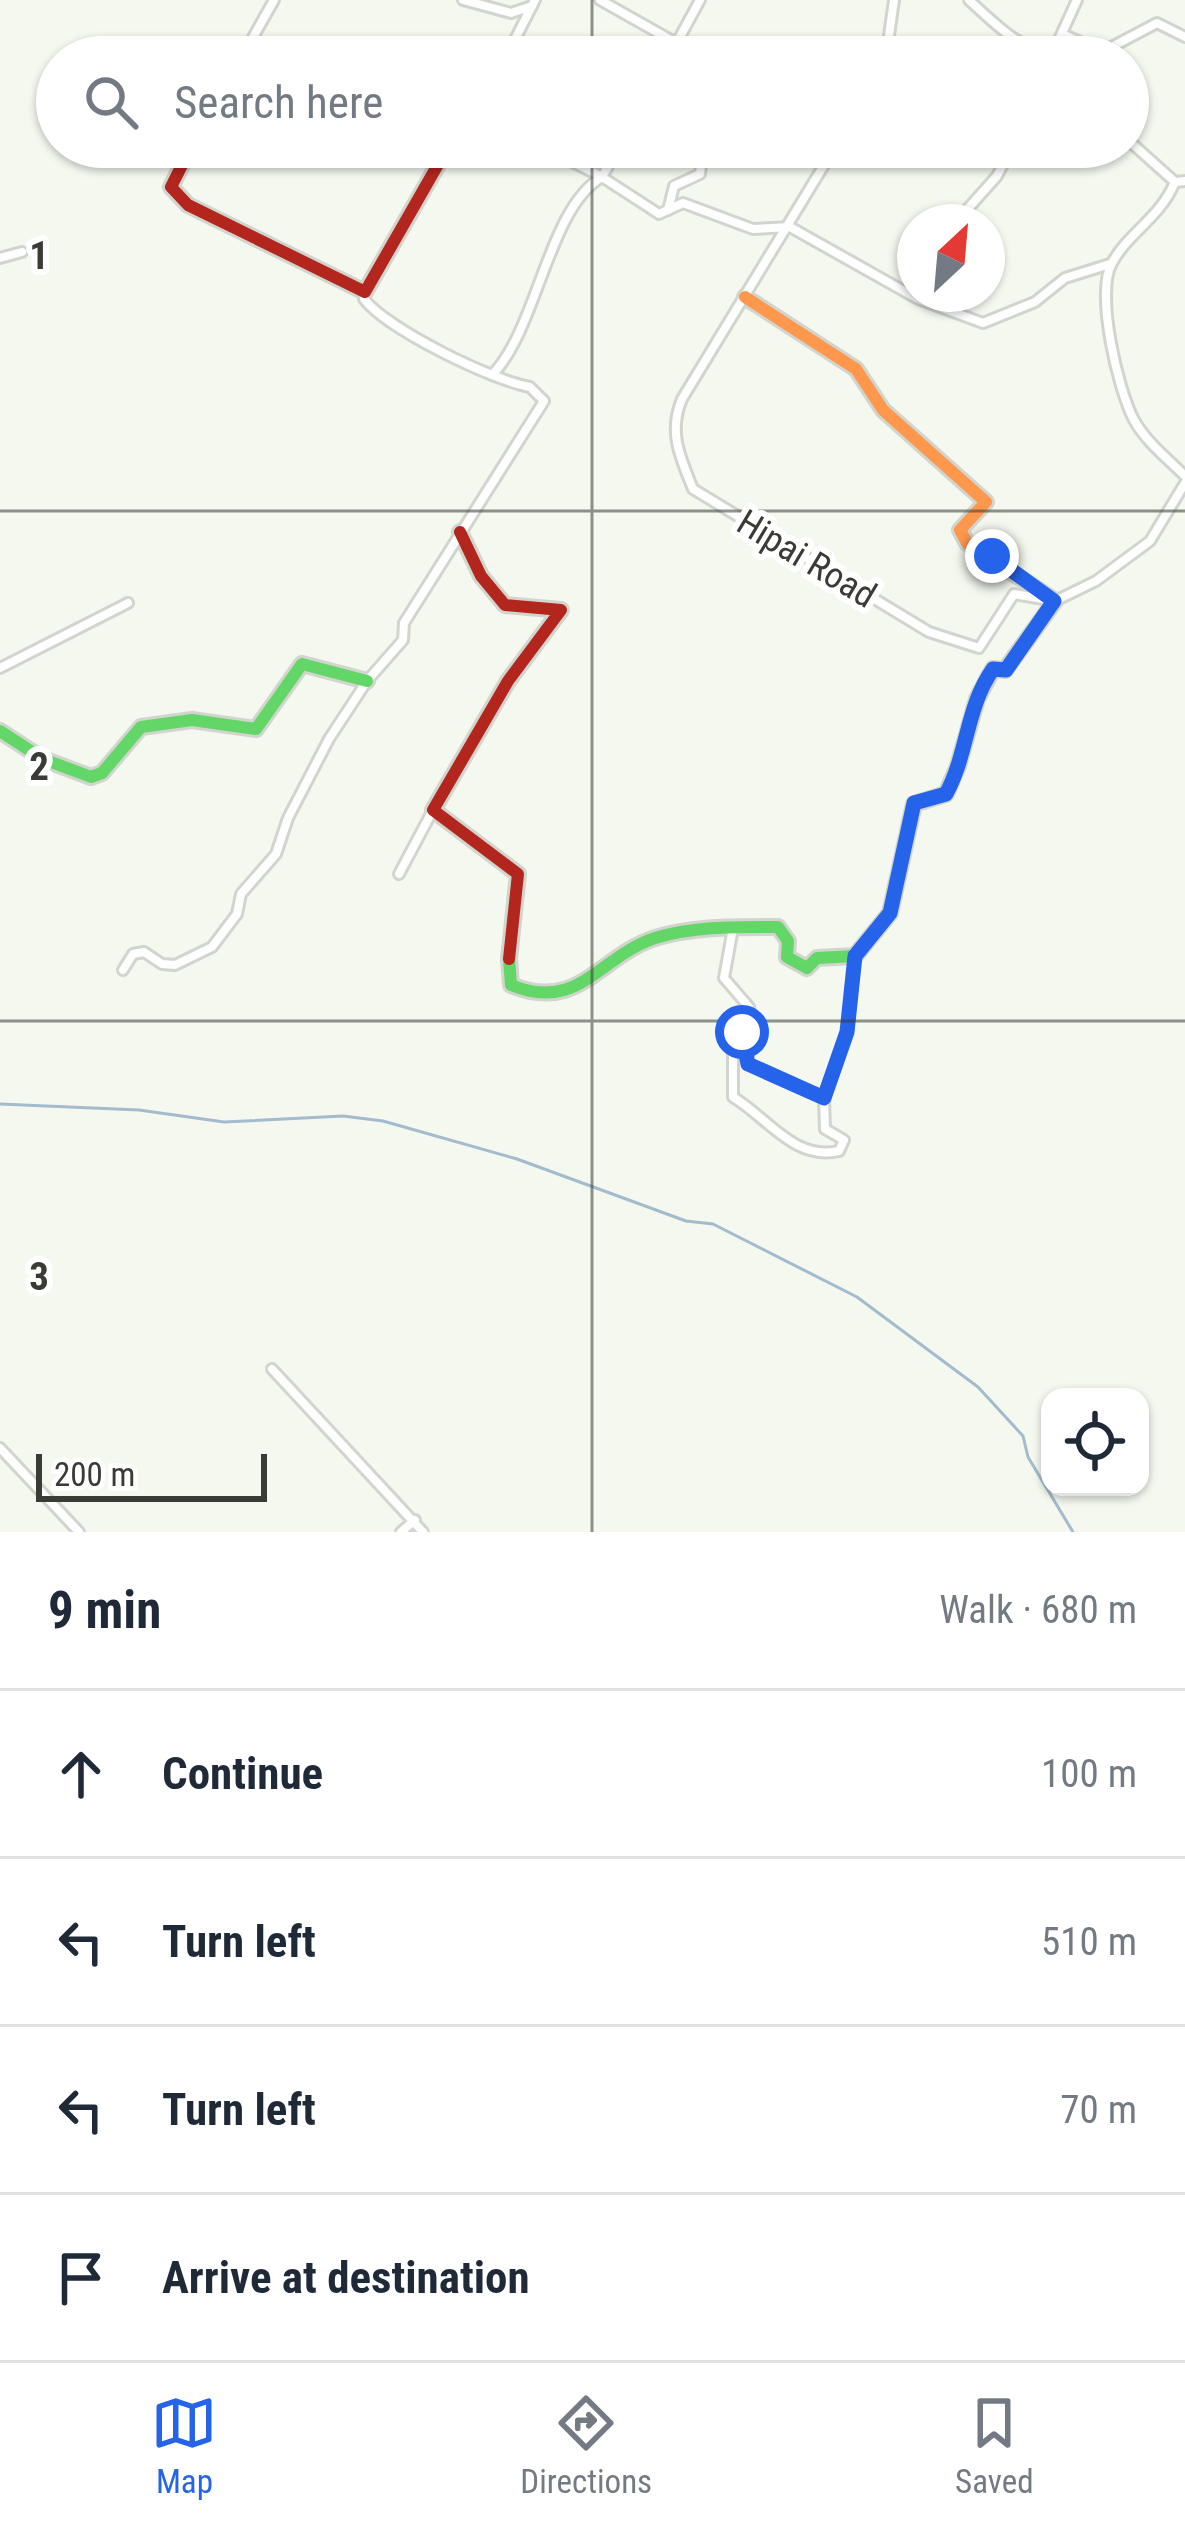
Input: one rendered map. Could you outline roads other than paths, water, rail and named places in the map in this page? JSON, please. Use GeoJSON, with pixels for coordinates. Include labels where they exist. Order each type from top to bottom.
{"type":"FeatureCollection","features":[{"type":"Feature","properties":{"kind":"street"},"geometry":{"type":"LineString","coordinates":[[254,36],[274,0]]}},
{"type":"Feature","properties":{"kind":"street"},"geometry":{"type":"LineString","coordinates":[[463,0],[511,14],[533,3]]}},
{"type":"Feature","properties":{"kind":"street"},"geometry":{"type":"LineString","coordinates":[[599,0],[667,36]]}},
{"type":"Feature","properties":{"kind":"street"},"geometry":{"type":"LineString","coordinates":[[680,36],[700,0]]}},
{"type":"Feature","properties":{"kind":"street"},"geometry":{"type":"LineString","coordinates":[[891,36],[894,0]]}},
{"type":"Feature","properties":{"kind":"street"},"geometry":{"type":"LineString","coordinates":[[969,0],[986,22],[1013,36]]}},
{"type":"Feature","properties":{"kind":"street"},"geometry":{"type":"LineString","coordinates":[[1066,36],[1062,34],[1077,0]]}},
{"type":"Feature","properties":{"kind":"street"},"geometry":{"type":"LineString","coordinates":[[516,36],[533,3]]}},
{"type":"Feature","properties":{"kind":"street"},"geometry":{"type":"LineString","coordinates":[[1130,36],[1151,24],[1185,37]]}},
{"type":"Feature","properties":{"kind":"street"},"geometry":{"type":"LineString","coordinates":[[955,312],[983,323],[1036,302],[1066,278],[1110,264],[1167,202],[1180,181],[1149,157]]}},
{"type":"Feature","properties":{"kind":"street"},"geometry":{"type":"LineString","coordinates":[[180,168],[171,187],[188,205],[365,292]]}},
{"type":"Feature","properties":{"kind":"street"},"geometry":{"type":"LineString","coordinates":[[123,970],[134,954],[145,952],[162,964],[175,964],[212,946],[237,914],[241,894],[276,854],[288,818],[367,680],[403,640],[404,623],[544,401],[530,387],[417,340],[364,299],[436,168]]}},
{"type":"Feature","properties":{"kind":"street"},"geometry":{"type":"LineString","coordinates":[[584,168],[659,214],[683,202],[754,229],[790,227],[897,288]]}},
{"type":"Feature","properties":{"kind":"street"},"geometry":{"type":"LineString","coordinates":[[492,375],[517,340],[531,297],[550,263],[558,230],[607,168]]}},
{"type":"Feature","properties":{"kind":"street"},"geometry":{"type":"LineString","coordinates":[[668,211],[674,186],[698,178],[700,168]]}},
{"type":"Feature","properties":{"kind":"street","name":"Hipai Road"},"geometry":{"type":"LineString","coordinates":[[821,168],[673,420],[678,451],[693,489],[929,632],[979,648],[1014,594],[1054,601],[1096,581],[1150,541],[1185,480]]}},
{"type":"Feature","properties":{"kind":"street"},"geometry":{"type":"LineString","coordinates":[[972,204],[1001,168]]}},
{"type":"Feature","properties":{"kind":"street"},"geometry":{"type":"LineString","coordinates":[[0,258],[22,252]]}},
{"type":"Feature","properties":{"kind":"street"},"geometry":{"type":"LineString","coordinates":[[1110,264],[1106,303],[1111,344],[1134,420],[1185,480]]}},
{"type":"Feature","properties":{"kind":"street"},"geometry":{"type":"LineString","coordinates":[[733,927],[724,978],[749,1007],[733,1048],[733,1097],[760,1113],[788,1141],[822,1155],[839,1151],[844,1140],[825,1129],[824,1098],[847,1032],[855,956],[890,913],[914,803],[946,794],[964,761],[982,685],[993,669],[1006,670],[1015,661],[1054,601],[967,543],[959,530],[986,502],[883,410],[856,369],[745,297]]}},
{"type":"Feature","properties":{"kind":"street"},"geometry":{"type":"LineString","coordinates":[[399,874],[492,701],[513,681],[561,610],[513,609],[496,599],[466,554],[460,532]]}},
{"type":"Feature","properties":{"kind":"street"},"geometry":{"type":"LineString","coordinates":[[0,668],[128,603]]}},
{"type":"Feature","properties":{"kind":"street"},"geometry":{"type":"LineString","coordinates":[[0,731],[43,759],[91,777],[101,773],[141,727],[191,720],[256,729],[302,664],[367,680]]}},
{"type":"Feature","properties":{"kind":"street"},"geometry":{"type":"LineString","coordinates":[[433,810],[518,874],[514,934],[505,969],[511,985],[524,992],[564,996],[638,946],[733,927],[778,927],[788,941],[787,957],[807,968],[818,958],[855,956]]}},
{"type":"Feature","properties":{"kind":"street"},"geometry":{"type":"LineString","coordinates":[[742,1032],[748,1064],[824,1098]]}},
{"type":"Feature","properties":{"kind":"street"},"geometry":{"type":"LineString","coordinates":[[272,1370],[423,1532]]}},
{"type":"Feature","properties":{"kind":"street"},"geometry":{"type":"LineString","coordinates":[[0,1448],[79,1532]]}},
{"type":"Feature","properties":{"kind":"street"},"geometry":{"type":"LineString","coordinates":[[401,1532],[415,1520]]}},
{"type":"Feature","properties":{"kind":"waterway"},"geometry":{"type":"LineString","coordinates":[[0,1104],[139,1110],[224,1122],[343,1116],[383,1121],[517,1159],[686,1221],[713,1224],[857,1297],[978,1387],[1023,1436],[1028,1457],[1073,1532]]}}]}
